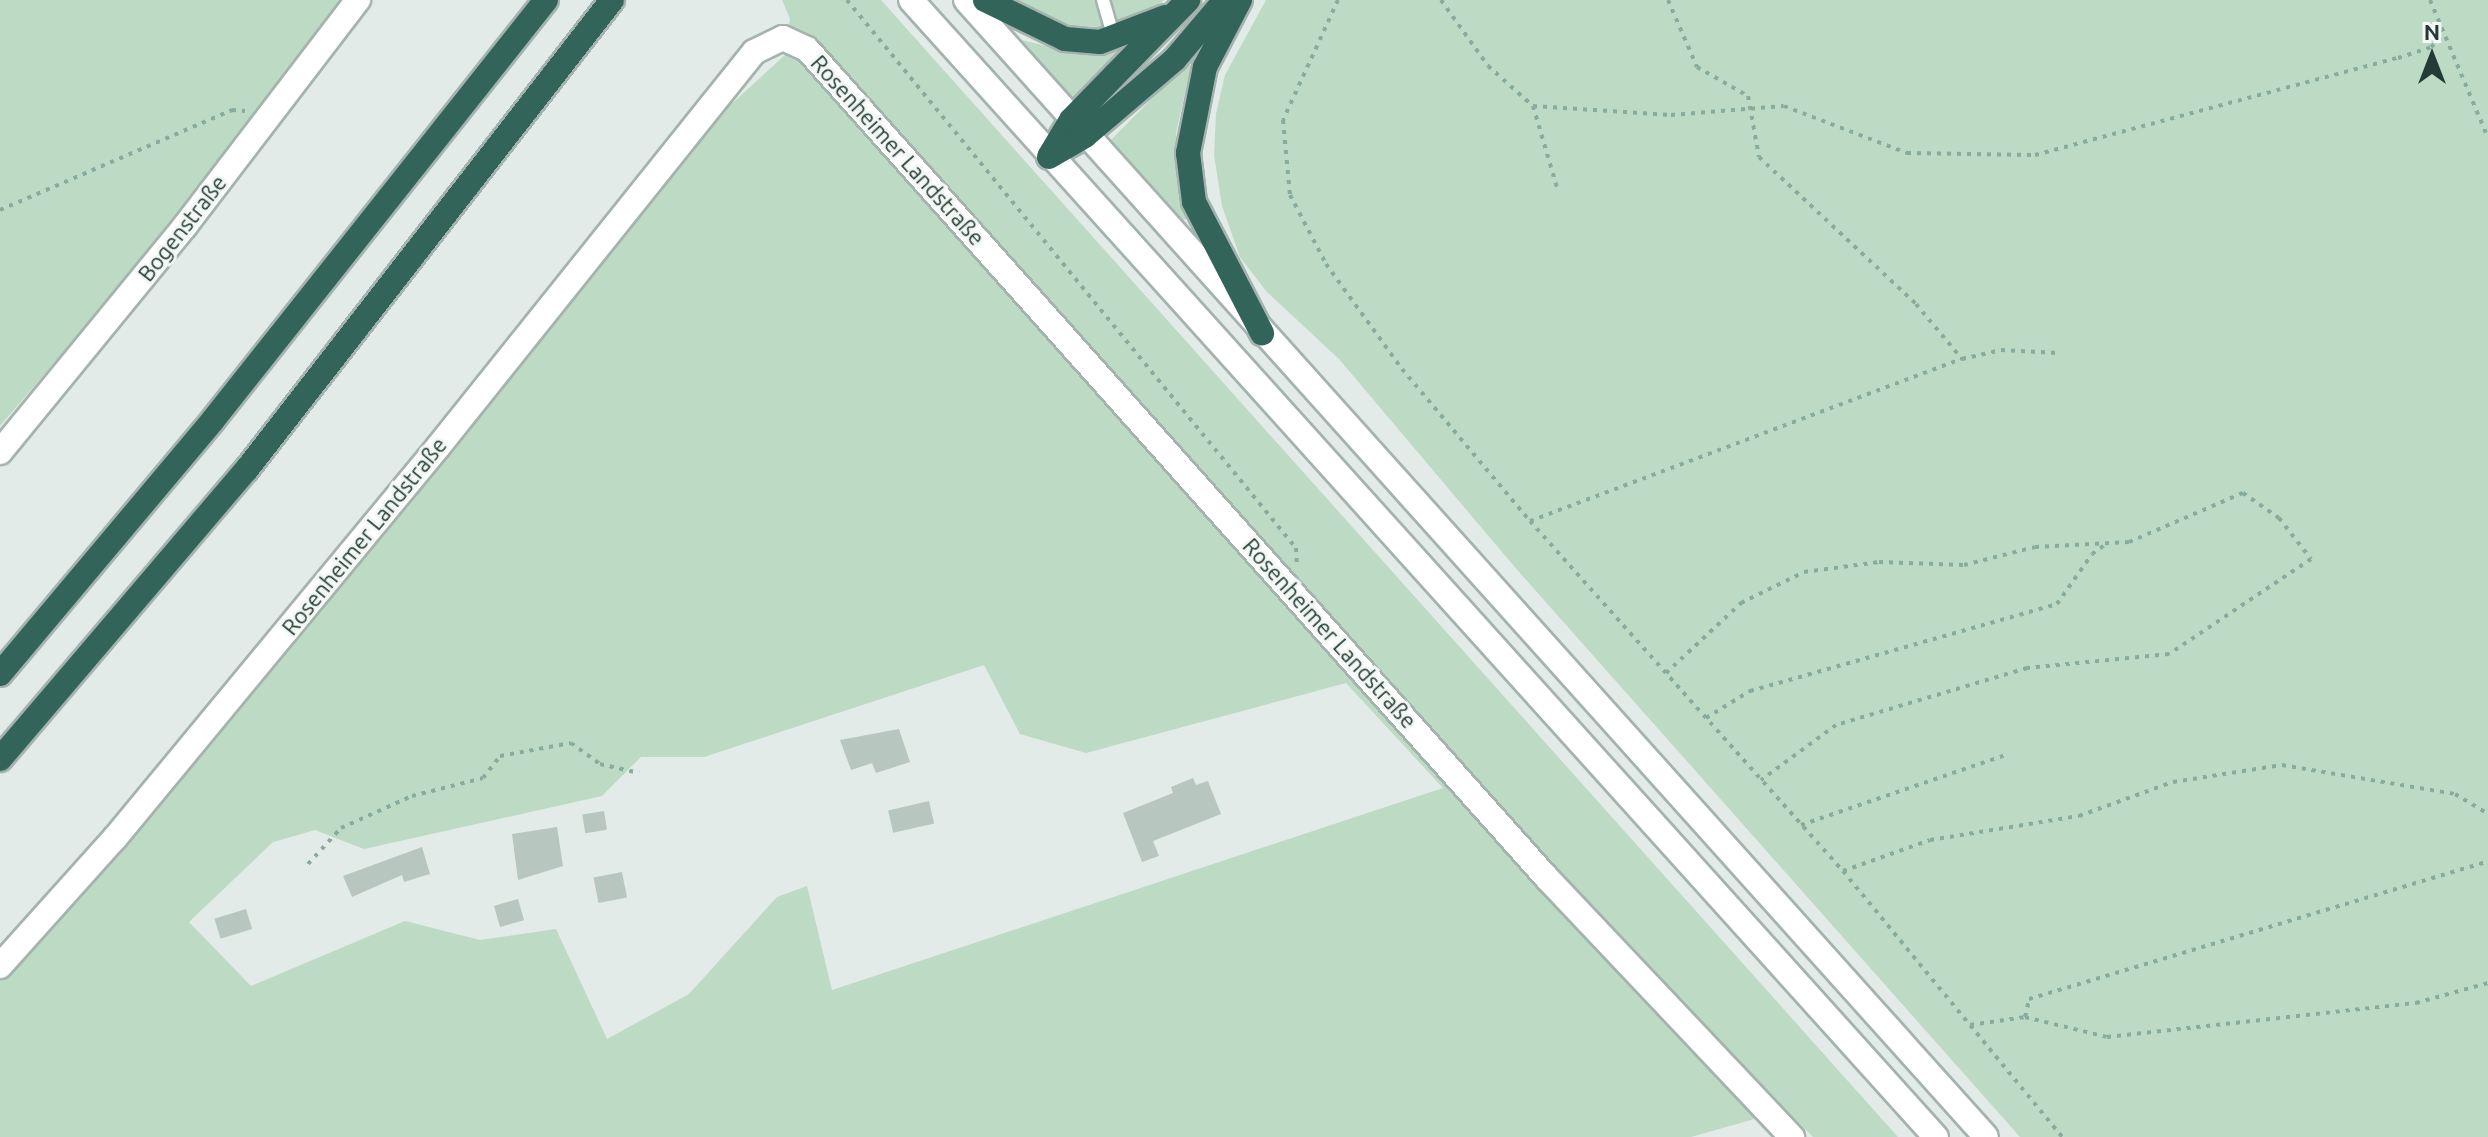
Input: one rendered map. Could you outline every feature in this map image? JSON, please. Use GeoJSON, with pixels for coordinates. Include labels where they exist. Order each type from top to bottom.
{"type":"FeatureCollection","features":[{"type":"Feature","properties":{"kind":"highway"},"geometry":{"type":"LineString","coordinates":[[0,674],[213,420],[546,0]]}},
{"type":"Feature","properties":{"kind":"highway"},"geometry":{"type":"LineString","coordinates":[[0,759],[247,469],[612,0]]}},
{"type":"Feature","properties":{"kind":"highway"},"geometry":{"type":"LineString","coordinates":[[985,0],[1065,39],[1114,38],[1183,6]]}},
{"type":"Feature","properties":{"kind":"highway"},"geometry":{"type":"LineString","coordinates":[[1078,128],[1175,59],[1225,0]]}},
{"type":"Feature","properties":{"kind":"highway"},"geometry":{"type":"LineString","coordinates":[[1240,0],[1205,67],[1188,153],[1194,202],[1262,333]]}},
{"type":"Feature","properties":{"kind":"highway"},"geometry":{"type":"LineString","coordinates":[[1049,157],[1078,128],[1183,6]]}},
{"type":"Feature","properties":{"kind":"street","name":"Bogenstraße"},"geometry":{"type":"LineString","coordinates":[[0,452],[358,0]]}},
{"type":"Feature","properties":{"kind":"street"},"geometry":{"type":"LineString","coordinates":[[911,0],[1049,157],[1936,1137]]}},
{"type":"Feature","properties":{"kind":"street"},"geometry":{"type":"LineString","coordinates":[[966,0],[1986,1137]]}},
{"type":"Feature","properties":{"kind":"street","name":"Rosenheimer Landstraße"},"geometry":{"type":"LineString","coordinates":[[0,966],[115,838],[438,447],[754,52],[783,38],[807,49],[1547,878],[1792,1137]]}},
{"type":"Feature","properties":{"kind":"lane"},"geometry":{"type":"LineString","coordinates":[[1103,0],[1114,38]]}},
{"type":"Feature","properties":{"kind":"path"},"geometry":{"type":"LineString","coordinates":[[847,0],[1296,548],[1300,599]]}},
{"type":"Feature","properties":{"kind":"path"},"geometry":{"type":"LineString","coordinates":[[1338,0],[1283,120],[1290,195],[1326,264],[1402,369],[1530,521],[1843,871],[2062,1137]]}},
{"type":"Feature","properties":{"kind":"path"},"geometry":{"type":"LineString","coordinates":[[1441,0],[1488,66],[1533,106],[1558,191]]}},
{"type":"Feature","properties":{"kind":"path"},"geometry":{"type":"LineString","coordinates":[[1668,0],[1697,67],[1748,96],[1759,157],[1916,304],[1962,359]]}},
{"type":"Feature","properties":{"kind":"path"},"geometry":{"type":"LineString","coordinates":[[2430,0],[2488,138]]}},
{"type":"Feature","properties":{"kind":"path"},"geometry":{"type":"LineString","coordinates":[[1533,106],[1671,115],[1753,111],[1784,106],[1907,153],[2035,155],[2398,58],[2431,47],[2445,34]]}},
{"type":"Feature","properties":{"kind":"path"},"geometry":{"type":"LineString","coordinates":[[0,210],[232,110],[270,114]]}},
{"type":"Feature","properties":{"kind":"path"},"geometry":{"type":"LineString","coordinates":[[1530,521],[1962,359],[2001,350],[2058,353]]}},
{"type":"Feature","properties":{"kind":"path"},"geometry":{"type":"LineString","coordinates":[[1666,673],[1741,603],[1804,572],[1879,562],[1964,565],[2035,547],[2129,542],[2243,493],[2279,518],[2311,559],[2169,654],[2027,668],[1836,725],[1761,780]]}},
{"type":"Feature","properties":{"kind":"path"},"geometry":{"type":"LineString","coordinates":[[1706,718],[1750,691],[2057,604],[2092,554],[2108,543]]}},
{"type":"Feature","properties":{"kind":"path"},"geometry":{"type":"LineString","coordinates":[[308,864],[341,828],[412,796],[483,778],[500,756],[571,743],[600,764],[639,773]]}},
{"type":"Feature","properties":{"kind":"path"},"geometry":{"type":"LineString","coordinates":[[1801,825],[2005,755]]}},
{"type":"Feature","properties":{"kind":"path"},"geometry":{"type":"LineString","coordinates":[[1843,871],[1930,840],[2079,816],[2173,782],[2282,765],[2455,794],[2488,814]]}},
{"type":"Feature","properties":{"kind":"path"},"geometry":{"type":"LineString","coordinates":[[2025,1017],[2029,999],[2488,861]]}},
{"type":"Feature","properties":{"kind":"path"},"geometry":{"type":"LineString","coordinates":[[1969,1026],[2025,1017],[2107,1037],[2416,1003],[2488,983]]}},
{"type":"Feature","properties":{"kind":"green space"},"geometry":{"type":"Polygon","coordinates":[[[0,0],[345,0],[115,292],[0,426],[0,0]]]}},
{"type":"Feature","properties":{"kind":"green space"},"geometry":{"type":"Polygon","coordinates":[[[782,0],[881,0],[1898,1137],[1813,1137],[1786,1110],[1691,1137],[0,1137],[0,981],[287,650],[727,108],[785,55],[790,19],[782,0]],[[984,665],[704,757],[641,757],[602,796],[364,849],[315,830],[273,842],[189,922],[251,986],[405,921],[480,940],[556,929],[607,1039],[689,994],[777,897],[807,886],[832,990],[1443,788],[1346,683],[1086,753],[1020,734],[984,665]]]}},
{"type":"Feature","properties":{"kind":"green space"},"geometry":{"type":"Polygon","coordinates":[[[1013,0],[1164,0],[1147,14],[1102,27],[1072,26],[1013,0]]]}},
{"type":"Feature","properties":{"kind":"green space"},"geometry":{"type":"Polygon","coordinates":[[[1266,0],[2488,0],[2488,1137],[2020,1137],[1513,565],[1339,359],[1266,291],[1240,257],[1222,206],[1214,155],[1216,114],[1225,75],[1266,0]]]}},
{"type":"Feature","properties":{"kind":"green space"},"geometry":{"type":"Polygon","coordinates":[[[1022,40],[1066,51],[1124,48],[1070,100],[1022,40]]]}},
{"type":"Feature","properties":{"kind":"green space"},"geometry":{"type":"Polygon","coordinates":[[[1186,64],[1191,66],[1176,133],[1189,218],[1183,220],[1111,140],[1186,64]]]}},
{"type":"Feature","properties":{"kind":"building"},"geometry":{"type":"Polygon","coordinates":[[[899,729],[910,762],[876,773],[872,763],[851,770],[840,740],[899,729]]]}},
{"type":"Feature","properties":{"kind":"building"},"geometry":{"type":"Polygon","coordinates":[[[1193,778],[1196,785],[1208,781],[1221,814],[1153,841],[1159,856],[1142,862],[1123,813],[1173,793],[1171,787],[1193,778]]]}},
{"type":"Feature","properties":{"kind":"building"},"geometry":{"type":"Polygon","coordinates":[[[929,801],[934,823],[893,833],[888,810],[929,801]]]}},
{"type":"Feature","properties":{"kind":"building"},"geometry":{"type":"Polygon","coordinates":[[[604,811],[607,830],[585,833],[582,814],[604,811]]]}},
{"type":"Feature","properties":{"kind":"building"},"geometry":{"type":"Polygon","coordinates":[[[557,827],[563,866],[518,880],[512,834],[557,827]]]}},
{"type":"Feature","properties":{"kind":"building"},"geometry":{"type":"Polygon","coordinates":[[[422,847],[430,874],[404,882],[402,875],[352,897],[343,876],[422,847]]]}},
{"type":"Feature","properties":{"kind":"building"},"geometry":{"type":"Polygon","coordinates":[[[622,872],[627,898],[598,903],[594,878],[622,872]]]}},
{"type":"Feature","properties":{"kind":"building"},"geometry":{"type":"Polygon","coordinates":[[[518,899],[524,920],[500,927],[494,906],[518,899]]]}},
{"type":"Feature","properties":{"kind":"building"},"geometry":{"type":"Polygon","coordinates":[[[246,909],[252,929],[221,939],[214,919],[246,909]]]}}]}
